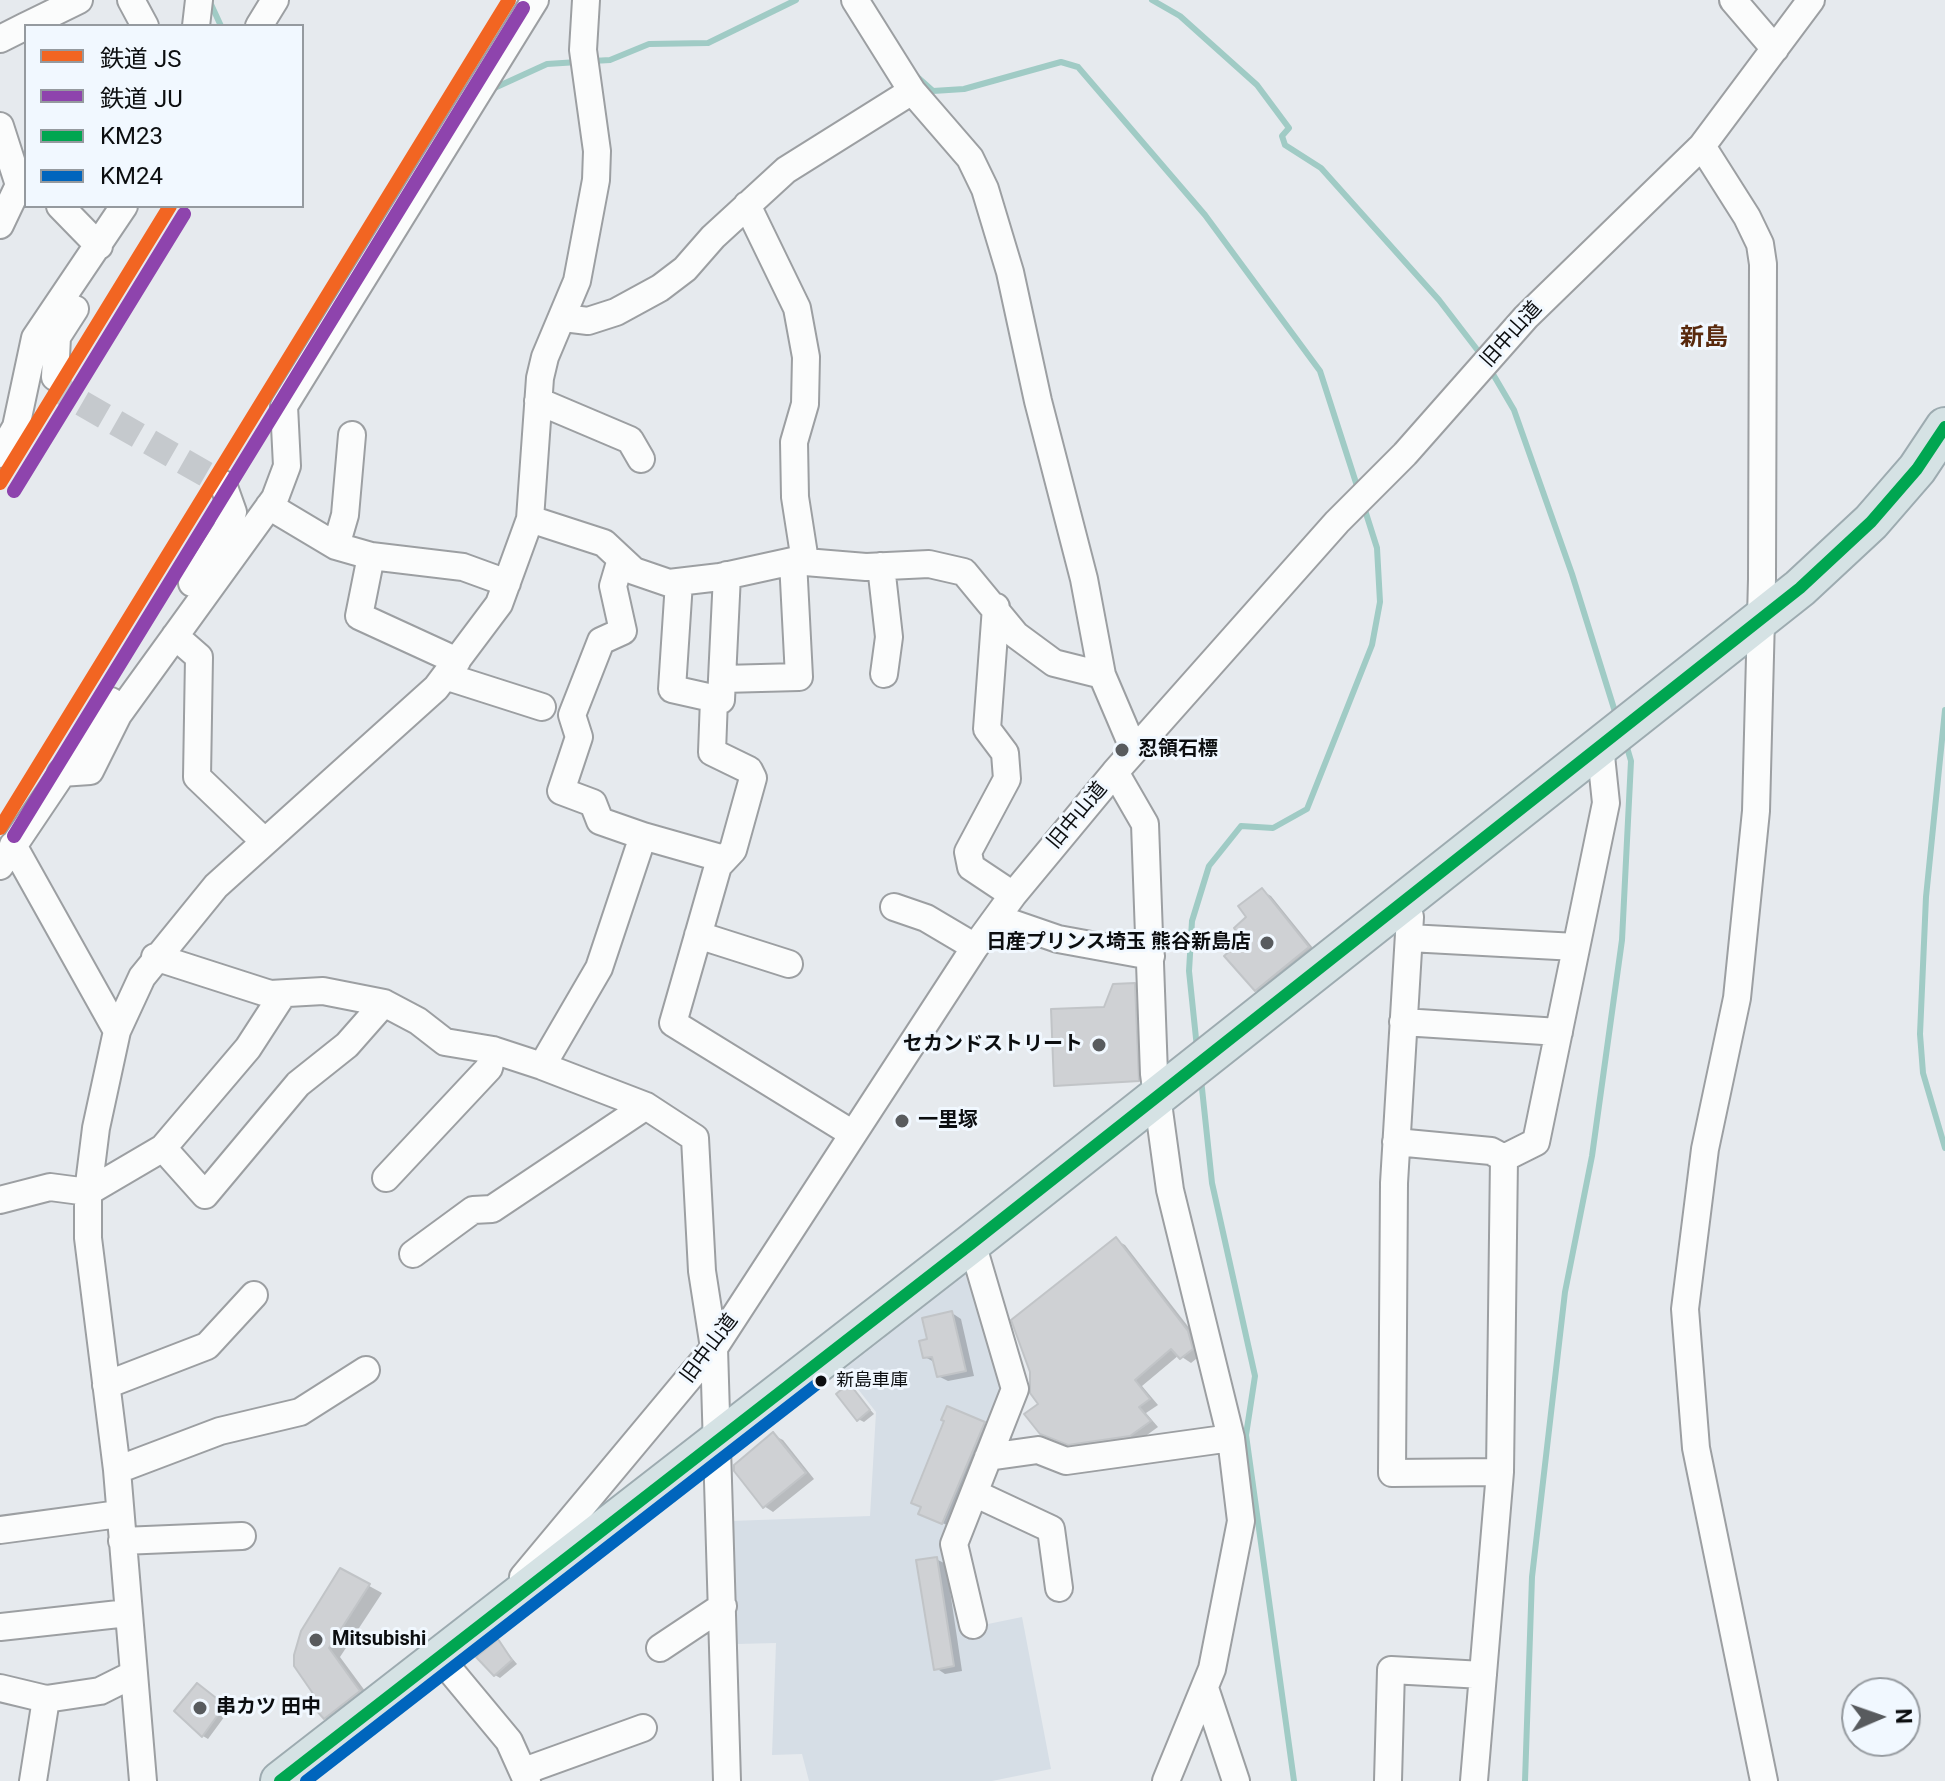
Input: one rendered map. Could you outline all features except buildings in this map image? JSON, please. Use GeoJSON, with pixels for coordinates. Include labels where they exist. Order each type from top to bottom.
{"type":"FeatureCollection","features":[{"type":"Feature","properties":{"kind":"highway"},"geometry":{"type":"LineString","coordinates":[[280,1781],[972,1243],[1761,619],[1871,522],[1917,469],[1945,427]]}},
{"type":"Feature","properties":{"kind":"street"},"geometry":{"type":"LineString","coordinates":[[30,24],[79,0]]}},
{"type":"Feature","properties":{"kind":"street"},"geometry":{"type":"LineString","coordinates":[[131,0],[144,24]]}},
{"type":"Feature","properties":{"kind":"street"},"geometry":{"type":"LineString","coordinates":[[196,24],[199,0]]}},
{"type":"Feature","properties":{"kind":"street"},"geometry":{"type":"LineString","coordinates":[[260,24],[275,0]]}},
{"type":"Feature","properties":{"kind":"street"},"geometry":{"type":"LineString","coordinates":[[61,773],[90,771],[118,715],[269,506],[287,466],[284,406],[535,0]]}},
{"type":"Feature","properties":{"kind":"street"},"geometry":{"type":"LineString","coordinates":[[143,1781],[117,1470],[88,1238],[88,1192],[96,1128],[117,1031],[142,977],[155,957],[216,886],[451,669],[499,604],[530,519],[538,401],[545,357],[564,318],[581,264],[596,180],[597,151],[584,61],[586,0]]}},
{"type":"Feature","properties":{"kind":"street"},"geometry":{"type":"LineString","coordinates":[[855,0],[908,85],[970,158],[985,189],[1010,272],[1038,401],[1084,579],[1102,675],[1134,750]]}},
{"type":"Feature","properties":{"kind":"street"},"geometry":{"type":"LineString","coordinates":[[1733,0],[1775,49]]}},
{"type":"Feature","properties":{"kind":"street","name":"旧中山道"},"geometry":{"type":"LineString","coordinates":[[485,1622],[714,1348],[975,947],[1013,895],[1134,750],[1526,317],[1702,146],[1811,0]]}},
{"type":"Feature","properties":{"kind":"street"},"geometry":{"type":"LineString","coordinates":[[0,39],[24,27]]}},
{"type":"Feature","properties":{"kind":"street"},"geometry":{"type":"LineString","coordinates":[[564,318],[588,321],[616,312],[660,288],[685,269],[786,170],[908,85]]}},
{"type":"Feature","properties":{"kind":"street"},"geometry":{"type":"LineString","coordinates":[[0,126],[22,186],[0,225]]}},
{"type":"Feature","properties":{"kind":"street"},"geometry":{"type":"LineString","coordinates":[[1702,146],[1747,217],[1760,244],[1763,264],[1761,619],[1756,811],[1737,998],[1705,1149],[1685,1309],[1696,1448],[1764,1781]]}},
{"type":"Feature","properties":{"kind":"street"},"geometry":{"type":"LineString","coordinates":[[679,582],[672,689],[719,689],[799,677],[799,561],[794,442],[805,404],[806,357],[797,308],[747,205]]}},
{"type":"Feature","properties":{"kind":"street"},"geometry":{"type":"LineString","coordinates":[[62,208],[99,246]]}},
{"type":"Feature","properties":{"kind":"street"},"geometry":{"type":"LineString","coordinates":[[0,454],[16,427],[35,338],[123,208]]}},
{"type":"Feature","properties":{"kind":"street"},"geometry":{"type":"LineString","coordinates":[[55,377],[57,337],[141,208]]}},
{"type":"Feature","properties":{"kind":"street"},"geometry":{"type":"LineString","coordinates":[[538,401],[630,440],[641,459]]}},
{"type":"Feature","properties":{"kind":"street"},"geometry":{"type":"LineString","coordinates":[[336,546],[345,515],[352,435]]}},
{"type":"Feature","properties":{"kind":"street"},"geometry":{"type":"LineString","coordinates":[[117,1031],[6,855],[226,530],[233,512],[223,484]]}},
{"type":"Feature","properties":{"kind":"street"},"geometry":{"type":"LineString","coordinates":[[269,506],[336,546],[371,556],[463,567],[507,583]]}},
{"type":"Feature","properties":{"kind":"street"},"geometry":{"type":"LineString","coordinates":[[530,519],[604,543],[634,571],[669,583],[799,561],[881,566],[929,564],[964,572],[1016,635],[1054,663],[1102,675]]}},
{"type":"Feature","properties":{"kind":"street"},"geometry":{"type":"LineString","coordinates":[[371,556],[359,616],[451,669],[542,707]]}},
{"type":"Feature","properties":{"kind":"street"},"geometry":{"type":"LineString","coordinates":[[621,559],[613,586],[623,631],[601,641],[572,715],[579,737],[561,791],[593,803],[600,821],[717,857],[718,866],[673,1023],[853,1134]]}},
{"type":"Feature","properties":{"kind":"street"},"geometry":{"type":"LineString","coordinates":[[881,566],[889,637],[884,674]]}},
{"type":"Feature","properties":{"kind":"street"},"geometry":{"type":"LineString","coordinates":[[718,866],[733,850],[753,778],[749,770],[712,752],[727,575]]}},
{"type":"Feature","properties":{"kind":"street"},"geometry":{"type":"LineString","coordinates":[[996,607],[987,729],[1005,753],[1007,779],[968,852],[971,867],[1013,895]]}},
{"type":"Feature","properties":{"kind":"street"},"geometry":{"type":"LineString","coordinates":[[175,636],[199,657],[197,777],[265,842]]}},
{"type":"Feature","properties":{"kind":"street"},"geometry":{"type":"LineString","coordinates":[[1504,1158],[1536,1142],[1606,803],[1614,735]]}},
{"type":"Feature","properties":{"kind":"street"},"geometry":{"type":"LineString","coordinates":[[1115,772],[1145,824],[1154,1074],[1185,1072],[1170,1190],[1231,1438],[1241,1521],[1225,1611],[1205,1688],[1166,1781]]}},
{"type":"Feature","properties":{"kind":"street"},"geometry":{"type":"LineString","coordinates":[[542,1066],[599,968],[643,836]]}},
{"type":"Feature","properties":{"kind":"street"},"geometry":{"type":"LineString","coordinates":[[1405,898],[1410,917],[1396,1142],[1392,1473],[1500,1472]]}},
{"type":"Feature","properties":{"kind":"street"},"geometry":{"type":"LineString","coordinates":[[894,907],[926,918],[975,947]]}},
{"type":"Feature","properties":{"kind":"street"},"geometry":{"type":"LineString","coordinates":[[997,918],[1058,939],[1151,956]]}},
{"type":"Feature","properties":{"kind":"street"},"geometry":{"type":"LineString","coordinates":[[698,935],[789,964]]}},
{"type":"Feature","properties":{"kind":"street"},"geometry":{"type":"LineString","coordinates":[[1409,938],[1576,947]]}},
{"type":"Feature","properties":{"kind":"street"},"geometry":{"type":"LineString","coordinates":[[155,957],[270,994],[323,991],[384,1003],[418,1021],[445,1042],[493,1050],[542,1066],[646,1106],[695,1138],[702,1271],[714,1348],[727,1781]]}},
{"type":"Feature","properties":{"kind":"street"},"geometry":{"type":"LineString","coordinates":[[0,1200],[50,1187],[88,1192],[163,1148],[248,1048],[283,994]]}},
{"type":"Feature","properties":{"kind":"street"},"geometry":{"type":"LineString","coordinates":[[163,1148],[205,1195],[298,1084],[347,1045],[384,1003]]}},
{"type":"Feature","properties":{"kind":"street"},"geometry":{"type":"LineString","coordinates":[[1403,1022],[1559,1032]]}},
{"type":"Feature","properties":{"kind":"street"},"geometry":{"type":"LineString","coordinates":[[386,1178],[489,1068],[493,1050]]}},
{"type":"Feature","properties":{"kind":"street"},"geometry":{"type":"LineString","coordinates":[[413,1254],[473,1210],[492,1209],[646,1106]]}},
{"type":"Feature","properties":{"kind":"street"},"geometry":{"type":"LineString","coordinates":[[1396,1142],[1491,1151],[1504,1158]]}},
{"type":"Feature","properties":{"kind":"street"},"geometry":{"type":"LineString","coordinates":[[1474,1781],[1500,1472],[1504,1158]]}},
{"type":"Feature","properties":{"kind":"street"},"geometry":{"type":"LineString","coordinates":[[972,1243],[1015,1389],[954,1544],[973,1625]]}},
{"type":"Feature","properties":{"kind":"street"},"geometry":{"type":"LineString","coordinates":[[106,1385],[207,1346],[254,1295]]}},
{"type":"Feature","properties":{"kind":"street"},"geometry":{"type":"LineString","coordinates":[[117,1470],[220,1431],[300,1412],[366,1370]]}},
{"type":"Feature","properties":{"kind":"street"},"geometry":{"type":"LineString","coordinates":[[988,1457],[1038,1450],[1066,1461],[1231,1438]]}},
{"type":"Feature","properties":{"kind":"street"},"geometry":{"type":"LineString","coordinates":[[974,1493],[1051,1529],[1059,1588]]}},
{"type":"Feature","properties":{"kind":"street"},"geometry":{"type":"LineString","coordinates":[[0,1530],[119,1514]]}},
{"type":"Feature","properties":{"kind":"street"},"geometry":{"type":"LineString","coordinates":[[122,1541],[242,1536]]}},
{"type":"Feature","properties":{"kind":"street"},"geometry":{"type":"LineString","coordinates":[[660,1648],[723,1606]]}},
{"type":"Feature","properties":{"kind":"street"},"geometry":{"type":"LineString","coordinates":[[0,1627],[128,1613]]}},
{"type":"Feature","properties":{"kind":"street"},"geometry":{"type":"LineString","coordinates":[[440,1658],[509,1741],[525,1776],[643,1728]]}},
{"type":"Feature","properties":{"kind":"street"},"geometry":{"type":"LineString","coordinates":[[1388,1781],[1391,1670],[1483,1675]]}},
{"type":"Feature","properties":{"kind":"street"},"geometry":{"type":"LineString","coordinates":[[0,1688],[46,1699],[100,1691],[134,1674]]}},
{"type":"Feature","properties":{"kind":"street"},"geometry":{"type":"LineString","coordinates":[[1205,1688],[1236,1781]]}},
{"type":"Feature","properties":{"kind":"street"},"geometry":{"type":"LineString","coordinates":[[33,1781],[46,1699]]}},
{"type":"Feature","properties":{"kind":"shaded area"},"geometry":{"type":"Polygon","coordinates":[[[967,1265],[1002,1392],[942,1549],[959,1630],[1022,1617],[1051,1769],[992,1781],[809,1781],[802,1754],[772,1755],[776,1643],[737,1644],[731,1521],[870,1516],[876,1412],[843,1370],[884,1338],[905,1310],[967,1265]]]}},
{"type":"Feature","properties":{"kind":"waterway"},"geometry":{"type":"LineString","coordinates":[[209,0],[220,24]]}},
{"type":"Feature","properties":{"kind":"waterway"},"geometry":{"type":"LineString","coordinates":[[593,61],[610,60],[649,44],[708,43],[796,0]]}},
{"type":"Feature","properties":{"kind":"waterway"},"geometry":{"type":"LineString","coordinates":[[1152,0],[1180,16],[1257,85],[1289,128],[1282,136],[1285,145],[1321,168],[1439,300],[1482,356]]}},
{"type":"Feature","properties":{"kind":"waterway"},"geometry":{"type":"LineString","coordinates":[[490,90],[547,64],[578,62]]}},
{"type":"Feature","properties":{"kind":"waterway"},"geometry":{"type":"LineString","coordinates":[[914,74],[933,91],[964,89],[1061,62],[1078,67],[1205,215],[1320,371],[1358,489]]}},
{"type":"Feature","properties":{"kind":"waterway"},"geometry":{"type":"LineString","coordinates":[[1490,369],[1514,410],[1572,574],[1616,715]]}},
{"type":"Feature","properties":{"kind":"waterway"},"geometry":{"type":"LineString","coordinates":[[1197,1048],[1189,971],[1192,921],[1209,866],[1241,826],[1273,828],[1307,809],[1372,645],[1380,602],[1377,548],[1364,507]]}},
{"type":"Feature","properties":{"kind":"waterway"},"geometry":{"type":"LineString","coordinates":[[1945,710],[1926,897],[1920,1034],[1923,1073],[1945,1148]]}},
{"type":"Feature","properties":{"kind":"waterway"},"geometry":{"type":"LineString","coordinates":[[1525,1781],[1532,1577],[1565,1292],[1592,1156],[1622,940],[1631,761],[1626,744]]}},
{"type":"Feature","properties":{"kind":"waterway"},"geometry":{"type":"LineString","coordinates":[[1201,1079],[1212,1183],[1255,1376],[1246,1435],[1294,1781]]}},
{"type":"Feature","properties":{"kind":"tunnel"},"geometry":{"type":"LineString","coordinates":[[55,377],[64,393],[223,484]]}},
{"type":"Feature","properties":{"kind":"rail line","name":"JS"},"geometry":{"type":"LineString","coordinates":[[0,828],[509,0]]}},
{"type":"Feature","properties":{"kind":"rail line","name":"JU"},"geometry":{"type":"LineString","coordinates":[[14,836],[523,8]]}},
{"type":"Feature","properties":{"kind":"rail line","name":"JS"},"geometry":{"type":"LineString","coordinates":[[0,483],[169,208]]}},
{"type":"Feature","properties":{"kind":"rail line","name":"JU"},"geometry":{"type":"LineString","coordinates":[[14,491],[184,214]]}},
{"type":"Feature","properties":{"kind":"transit line","name":"KM23"},"geometry":{"type":"LineString","coordinates":[[280,1781],[972,1243],[1800,588],[1871,522],[1917,469],[1945,427]]}},
{"type":"Feature","properties":{"kind":"transit line","name":"KM24"},"geometry":{"type":"LineString","coordinates":[[306,1781],[821,1381]]}},
{"type":"Feature","properties":{"kind":"place","name":"忍領石標"},"geometry":{"type":"Point","coordinates":[1122,750]}},
{"type":"Feature","properties":{"kind":"place","name":"日産プリンス埼玉 熊谷新島店"},"geometry":{"type":"Point","coordinates":[1267,943]}},
{"type":"Feature","properties":{"kind":"place","name":"セカンドストリート"},"geometry":{"type":"Point","coordinates":[1099,1045]}},
{"type":"Feature","properties":{"kind":"place","name":"一里塚"},"geometry":{"type":"Point","coordinates":[902,1121]}},
{"type":"Feature","properties":{"kind":"place","name":"新島車庫"},"geometry":{"type":"Point","coordinates":[821,1381]}},
{"type":"Feature","properties":{"kind":"place","name":"Mitsubishi"},"geometry":{"type":"Point","coordinates":[316,1640]}},
{"type":"Feature","properties":{"kind":"place","name":"串カツ 田中"},"geometry":{"type":"Point","coordinates":[200,1708]}},
{"type":"Feature","properties":{"kind":"district","name":"新島"},"geometry":{"type":"Point","coordinates":[1704,339]}}]}
